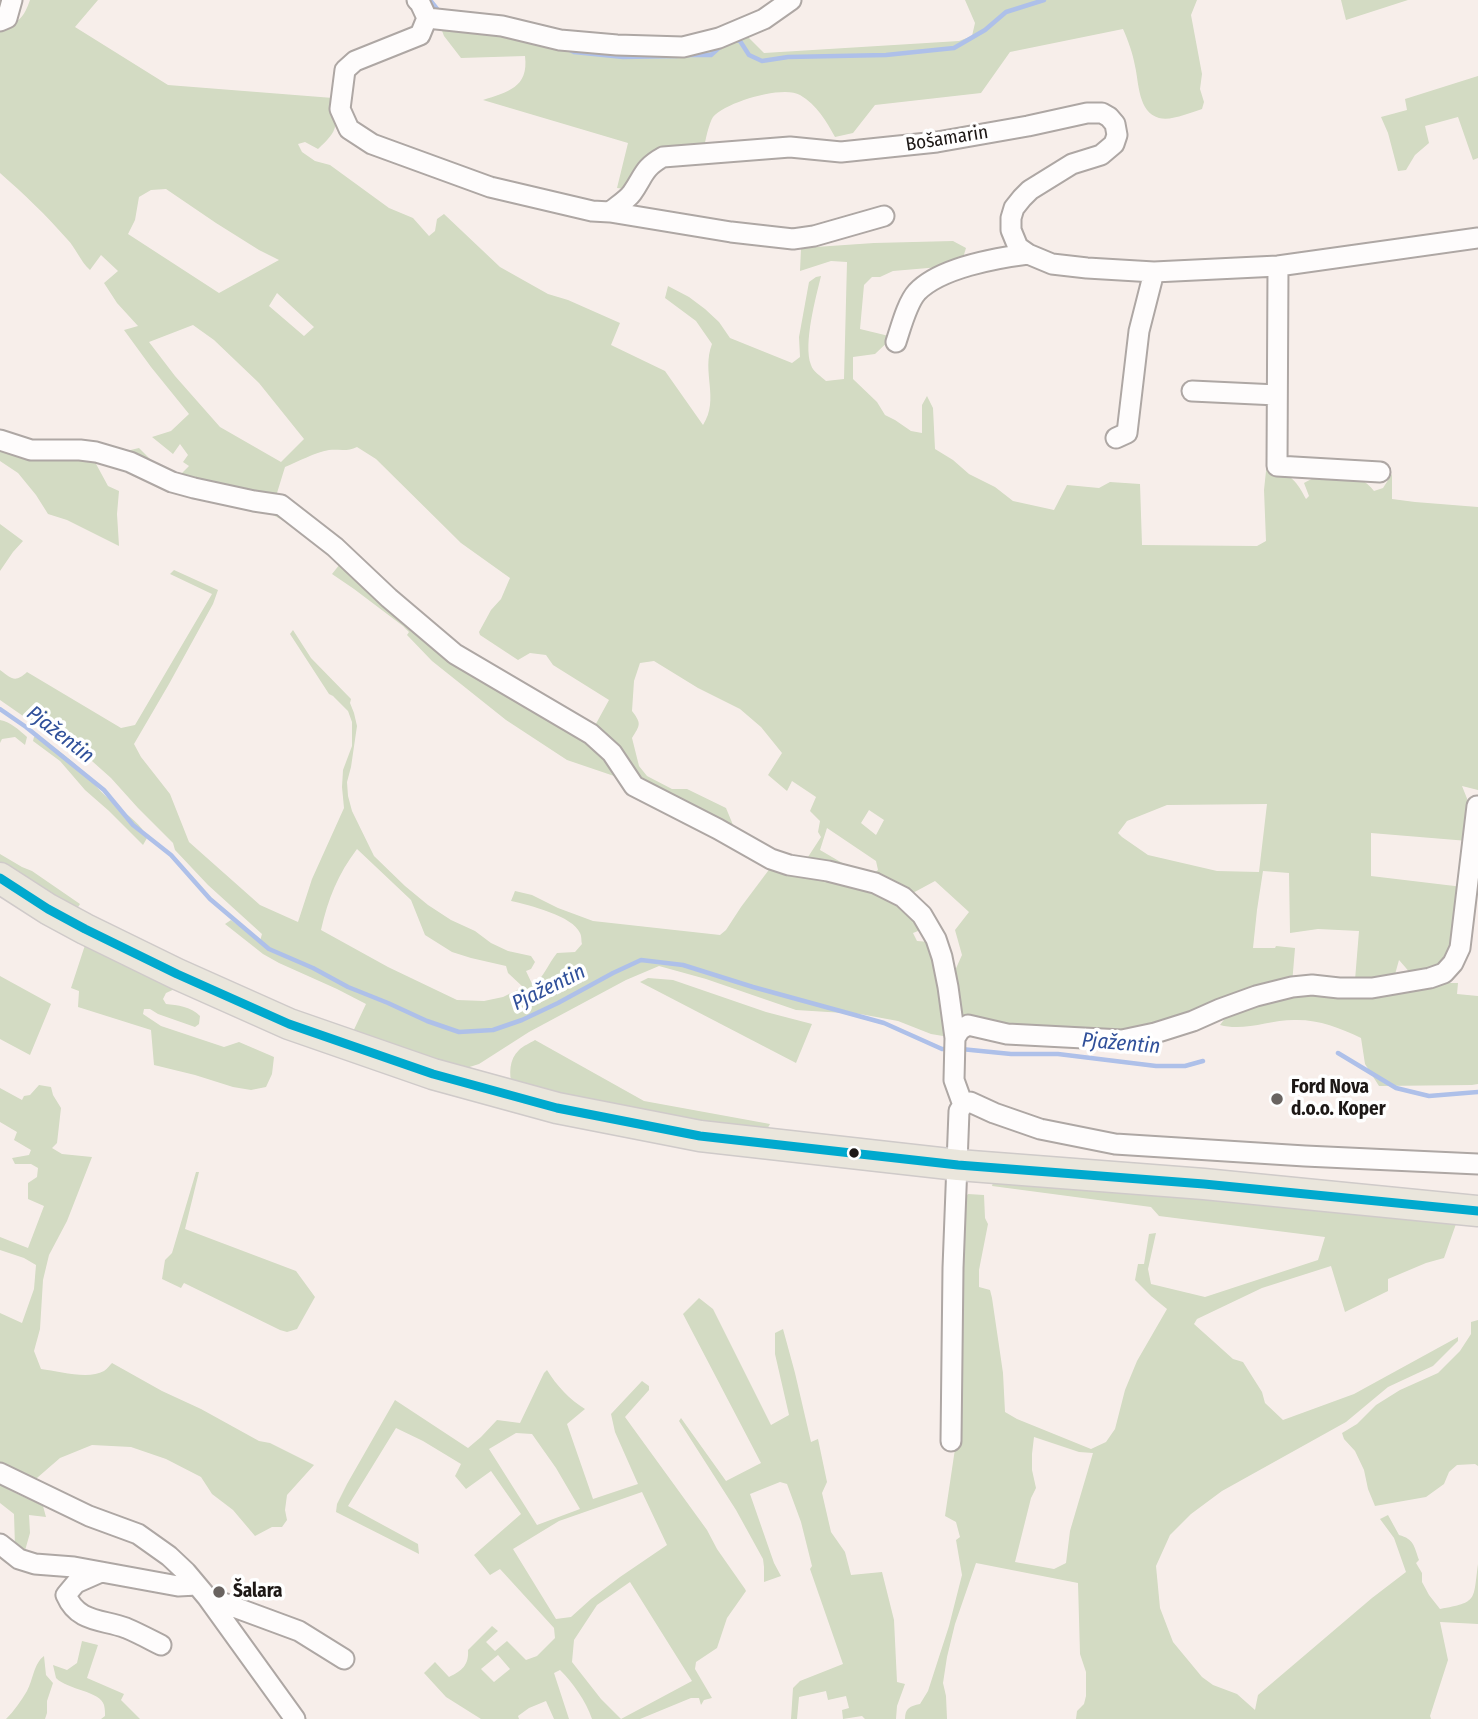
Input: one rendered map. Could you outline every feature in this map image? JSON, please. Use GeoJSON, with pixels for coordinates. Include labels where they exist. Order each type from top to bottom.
{"type":"FeatureCollection","features":[{"type":"Feature","properties":{"kind":"main road"},"geometry":{"type":"LineString","coordinates":[[0,878],[79,926],[289,1024],[433,1074],[557,1108],[700,1136],[958,1165],[1204,1184],[1478,1211]]}},
{"type":"Feature","properties":{"kind":"street"},"geometry":{"type":"LineString","coordinates":[[0,21],[7,18],[12,0]]}},
{"type":"Feature","properties":{"kind":"street"},"geometry":{"type":"LineString","coordinates":[[417,0],[428,18]]}},
{"type":"Feature","properties":{"kind":"street"},"geometry":{"type":"LineString","coordinates":[[428,18],[502,26],[560,40],[683,47],[719,38],[764,19],[790,0]]}},
{"type":"Feature","properties":{"kind":"street"},"geometry":{"type":"LineString","coordinates":[[428,18],[420,35],[355,61],[345,70],[340,109],[349,129],[372,144],[490,187],[592,211],[731,232],[793,239],[814,236],[884,216]]}},
{"type":"Feature","properties":{"kind":"street","name":"Bošamarin"},"geometry":{"type":"LineString","coordinates":[[610,212],[631,195],[652,163],[663,158],[790,147],[841,152],[937,142],[1087,113],[1102,113],[1110,117],[1115,124],[1117,135],[1114,145],[1101,155],[1072,164],[1030,190],[1014,208],[1011,230],[1018,247],[1028,254]]}},
{"type":"Feature","properties":{"kind":"street"},"geometry":{"type":"LineString","coordinates":[[896,342],[915,293],[931,280],[999,257],[1028,254],[1052,264],[1154,272],[1278,266],[1478,238]]}},
{"type":"Feature","properties":{"kind":"street"},"geometry":{"type":"LineString","coordinates":[[1278,266],[1277,466],[1380,472]]}},
{"type":"Feature","properties":{"kind":"street"},"geometry":{"type":"LineString","coordinates":[[1116,438],[1127,433],[1139,331],[1154,272]]}},
{"type":"Feature","properties":{"kind":"street"},"geometry":{"type":"LineString","coordinates":[[1192,391],[1277,395]]}},
{"type":"Feature","properties":{"kind":"street"},"geometry":{"type":"LineString","coordinates":[[0,440],[31,450],[96,452],[130,463],[172,482],[281,505],[335,547],[389,598],[455,654],[591,734],[612,753],[634,786],[771,859],[875,883],[903,897],[922,915],[936,939],[942,957],[954,1047],[954,1080],[963,1105]]}},
{"type":"Feature","properties":{"kind":"street"},"geometry":{"type":"LineString","coordinates":[[954,1047],[960,1030],[968,1025],[1007,1034],[1122,1040],[1155,1033],[1256,996],[1292,988],[1312,985],[1372,988],[1444,973],[1460,948],[1477,806]]}},
{"type":"Feature","properties":{"kind":"street"},"geometry":{"type":"LineString","coordinates":[[951,1441],[953,1268],[959,1111],[963,1105],[970,1102],[1040,1129],[1115,1144],[1478,1164]]}},
{"type":"Feature","properties":{"kind":"street"},"geometry":{"type":"LineString","coordinates":[[0,1473],[89,1516],[138,1534],[169,1556],[202,1591],[295,1719]]}},
{"type":"Feature","properties":{"kind":"street"},"geometry":{"type":"LineString","coordinates":[[0,1544],[19,1559],[35,1564],[74,1567],[202,1591],[299,1631],[344,1659]]}},
{"type":"Feature","properties":{"kind":"street"},"geometry":{"type":"LineString","coordinates":[[101,1572],[76,1583],[66,1595],[70,1606],[90,1619],[123,1627],[161,1645]]}},
{"type":"Feature","properties":{"kind":"green space"},"geometry":{"type":"Polygon","coordinates":[[[30,0],[98,0],[75,27],[168,85],[333,98],[336,121],[333,132],[318,149],[305,142],[298,144],[302,152],[315,161],[330,165],[389,208],[413,218],[429,236],[435,231],[437,219],[444,214],[500,267],[548,294],[620,323],[611,345],[665,371],[703,425],[710,405],[708,365],[712,344],[696,321],[665,298],[668,286],[705,309],[719,322],[730,338],[792,363],[800,357],[799,337],[809,282],[821,276],[808,345],[811,365],[826,381],[844,379],[847,262],[831,261],[800,271],[801,248],[953,241],[966,248],[963,258],[940,267],[893,271],[880,277],[872,277],[864,285],[860,329],[893,337],[875,354],[853,357],[853,379],[877,402],[885,415],[911,431],[922,433],[922,405],[927,396],[933,408],[935,449],[1013,501],[1054,510],[1067,485],[1099,488],[1110,482],[1140,484],[1142,545],[1257,546],[1266,541],[1264,490],[1268,452],[1272,469],[1293,480],[1306,499],[1309,496],[1304,483],[1321,476],[1351,476],[1368,484],[1374,491],[1383,488],[1392,474],[1392,499],[1478,507],[1478,790],[1462,786],[1472,811],[1468,841],[1371,833],[1371,876],[1463,887],[1454,951],[1444,970],[1426,975],[1412,975],[1399,960],[1394,978],[1373,984],[1355,980],[1359,931],[1318,929],[1290,933],[1289,873],[1263,871],[1253,948],[1295,948],[1292,984],[1233,1000],[1170,1025],[1120,1034],[1062,1035],[979,1022],[957,1013],[953,975],[962,955],[955,930],[969,912],[935,881],[911,894],[878,881],[812,862],[808,857],[821,837],[818,832],[820,821],[810,811],[816,797],[792,781],[787,791],[768,775],[782,753],[761,727],[740,709],[698,688],[654,661],[640,663],[634,681],[632,711],[639,724],[632,738],[639,766],[647,776],[672,789],[687,789],[726,808],[738,837],[720,825],[638,785],[615,751],[592,731],[609,700],[553,665],[546,655],[530,653],[518,660],[480,635],[479,632],[491,610],[501,599],[510,578],[461,543],[376,459],[357,447],[318,453],[285,467],[277,493],[265,498],[174,482],[131,459],[114,454],[139,448],[175,480],[189,466],[183,462],[188,455],[180,444],[173,454],[152,437],[171,431],[189,414],[124,330],[138,326],[117,303],[104,283],[118,271],[101,255],[90,270],[59,230],[0,173],[0,27],[16,22],[23,15],[30,0]],[[166,189],[151,190],[139,197],[135,220],[128,234],[219,293],[279,260],[216,223],[166,189]],[[277,293],[269,306],[304,336],[314,327],[277,293]],[[193,325],[149,342],[220,427],[281,462],[304,439],[259,383],[214,340],[193,325]],[[1267,804],[1167,805],[1127,821],[1118,833],[1148,855],[1217,871],[1259,872],[1267,804]],[[869,810],[861,823],[876,835],[884,820],[869,810]],[[827,828],[820,850],[868,878],[878,870],[876,861],[827,828]]]}},
{"type":"Feature","properties":{"kind":"green space"},"geometry":{"type":"Polygon","coordinates":[[[965,0],[1197,0],[1191,15],[1202,74],[1202,109],[1164,119],[1147,110],[1123,29],[1010,52],[981,93],[875,105],[853,133],[835,137],[816,108],[800,95],[781,92],[742,101],[713,117],[704,149],[664,153],[625,189],[617,188],[628,143],[483,100],[508,91],[520,82],[524,75],[525,56],[461,58],[444,36],[439,23],[605,49],[743,32],[764,53],[959,41],[972,36],[975,23],[965,0]]]}},
{"type":"Feature","properties":{"kind":"green space"},"geometry":{"type":"Polygon","coordinates":[[[1341,0],[1408,0],[1346,20],[1341,0]]]}},
{"type":"Feature","properties":{"kind":"green space"},"geometry":{"type":"Polygon","coordinates":[[[1478,76],[1478,158],[1473,160],[1458,117],[1425,126],[1429,143],[1415,155],[1406,170],[1398,171],[1381,117],[1407,110],[1405,99],[1478,76]]]}},
{"type":"Feature","properties":{"kind":"green space"},"geometry":{"type":"Polygon","coordinates":[[[0,444],[75,456],[95,462],[108,486],[119,491],[119,546],[67,520],[48,514],[18,473],[0,461],[0,444]]]}},
{"type":"Feature","properties":{"kind":"green space"},"geometry":{"type":"Polygon","coordinates":[[[262,509],[287,515],[410,621],[590,737],[617,777],[567,760],[506,720],[432,661],[407,635],[409,632],[403,626],[332,574],[340,564],[293,526],[262,509]]]}},
{"type":"Feature","properties":{"kind":"green space"},"geometry":{"type":"Polygon","coordinates":[[[0,524],[23,541],[0,571],[0,524]]]}},
{"type":"Feature","properties":{"kind":"green space"},"geometry":{"type":"Polygon","coordinates":[[[174,570],[218,590],[213,604],[134,744],[170,794],[189,842],[260,905],[298,922],[312,879],[344,808],[343,770],[352,746],[352,722],[348,711],[329,694],[290,634],[293,630],[311,658],[351,699],[357,726],[347,782],[348,796],[352,811],[374,856],[405,886],[451,920],[508,951],[531,956],[535,962],[531,969],[526,971],[533,986],[557,953],[575,952],[582,944],[581,936],[576,927],[560,916],[511,901],[515,891],[532,895],[593,921],[720,935],[774,863],[855,884],[906,908],[923,929],[913,933],[917,941],[930,942],[948,1028],[943,1036],[898,1021],[860,1014],[796,1010],[659,966],[626,980],[529,1032],[479,1064],[460,1070],[351,1036],[366,1004],[263,954],[225,924],[231,920],[260,941],[262,934],[208,885],[175,850],[173,843],[111,778],[83,753],[0,700],[0,670],[14,678],[27,672],[121,728],[135,725],[212,594],[170,574],[174,570]],[[357,849],[334,887],[321,930],[388,967],[457,1000],[484,1001],[503,997],[523,987],[508,973],[506,966],[452,952],[425,935],[411,900],[357,849]]]}},
{"type":"Feature","properties":{"kind":"green space"},"geometry":{"type":"Polygon","coordinates":[[[0,720],[11,724],[27,737],[25,745],[15,737],[2,739],[0,743],[0,720]]]}},
{"type":"Feature","properties":{"kind":"green space"},"geometry":{"type":"Polygon","coordinates":[[[37,735],[61,752],[138,824],[147,838],[143,845],[85,790],[60,761],[33,741],[37,735]]]}},
{"type":"Feature","properties":{"kind":"green space"},"geometry":{"type":"Polygon","coordinates":[[[0,854],[32,871],[80,904],[75,912],[0,868],[0,854]]]}},
{"type":"Feature","properties":{"kind":"green space"},"geometry":{"type":"Polygon","coordinates":[[[87,939],[179,987],[166,993],[163,999],[166,1004],[189,1009],[200,1016],[199,1024],[195,1027],[144,1009],[143,1014],[161,1026],[224,1047],[239,1042],[274,1057],[272,1074],[266,1087],[251,1090],[233,1087],[154,1065],[151,1030],[78,1007],[79,991],[71,988],[87,939]]]}},
{"type":"Feature","properties":{"kind":"green space"},"geometry":{"type":"Polygon","coordinates":[[[0,976],[51,1004],[30,1055],[0,1039],[0,976]]]}},
{"type":"Feature","properties":{"kind":"green space"},"geometry":{"type":"Polygon","coordinates":[[[648,978],[673,980],[766,1012],[812,1024],[796,1063],[640,982],[648,978]]]}},
{"type":"Feature","properties":{"kind":"green space"},"geometry":{"type":"Polygon","coordinates":[[[1458,983],[1457,994],[1478,996],[1478,1084],[1379,1086],[1365,1064],[1361,1038],[1322,1023],[1297,1020],[1239,1027],[1220,1025],[1226,1017],[1293,992],[1458,983]]]}},
{"type":"Feature","properties":{"kind":"green space"},"geometry":{"type":"Polygon","coordinates":[[[535,1040],[644,1101],[770,1124],[765,1133],[512,1086],[510,1072],[513,1058],[535,1040]]]}},
{"type":"Feature","properties":{"kind":"green space"},"geometry":{"type":"Polygon","coordinates":[[[39,1085],[51,1087],[61,1108],[57,1143],[52,1148],[62,1154],[92,1157],[67,1221],[49,1255],[43,1280],[40,1329],[34,1351],[41,1369],[90,1375],[104,1371],[112,1363],[259,1441],[270,1443],[314,1465],[287,1495],[287,1520],[282,1527],[272,1527],[255,1536],[233,1510],[212,1494],[201,1477],[166,1459],[131,1447],[92,1445],[60,1458],[30,1484],[0,1464],[0,1313],[22,1323],[34,1289],[36,1265],[0,1250],[0,1237],[28,1248],[44,1206],[28,1199],[28,1183],[37,1177],[38,1168],[31,1164],[15,1164],[12,1158],[29,1155],[31,1150],[14,1140],[17,1132],[0,1122],[0,1088],[22,1100],[39,1085]]]}},
{"type":"Feature","properties":{"kind":"green space"},"geometry":{"type":"Polygon","coordinates":[[[196,1172],[199,1172],[185,1229],[296,1271],[315,1297],[297,1329],[287,1332],[280,1330],[184,1283],[181,1288],[162,1279],[165,1260],[172,1253],[196,1172]]]}},
{"type":"Feature","properties":{"kind":"green space"},"geometry":{"type":"Polygon","coordinates":[[[995,1175],[1456,1224],[1444,1258],[1388,1279],[1388,1291],[1345,1312],[1331,1266],[1262,1288],[1197,1319],[1194,1324],[1233,1359],[1243,1362],[1262,1392],[1265,1403],[1283,1420],[1354,1394],[1458,1337],[1458,1341],[1433,1366],[1388,1387],[1346,1422],[1222,1491],[1191,1514],[1170,1535],[1156,1566],[1160,1608],[1173,1642],[1202,1677],[1213,1685],[1237,1694],[1255,1710],[1258,1695],[1406,1572],[1394,1538],[1380,1519],[1388,1515],[1399,1535],[1413,1544],[1419,1560],[1416,1563],[1422,1573],[1422,1582],[1440,1609],[1461,1604],[1471,1598],[1478,1564],[1478,1624],[1440,1622],[1448,1660],[1431,1719],[1076,1719],[1077,1711],[1084,1704],[1086,1696],[1086,1672],[1080,1654],[1078,1583],[976,1563],[947,1657],[943,1683],[947,1719],[905,1719],[907,1710],[920,1704],[928,1691],[962,1575],[956,1540],[960,1537],[956,1522],[945,1516],[959,1422],[963,1212],[968,1194],[984,1195],[985,1218],[988,1224],[979,1270],[979,1287],[990,1290],[992,1298],[1003,1373],[1005,1412],[1091,1449],[1106,1442],[1115,1429],[1125,1390],[1137,1361],[1167,1309],[1135,1280],[1138,1264],[1144,1264],[1149,1234],[1156,1233],[1148,1269],[1151,1284],[1205,1297],[1318,1260],[1325,1237],[1159,1216],[1151,1207],[992,1186],[995,1175]],[[1034,1437],[1032,1470],[1036,1488],[1015,1562],[1054,1569],[1066,1563],[1070,1531],[1093,1453],[1079,1452],[1034,1437]]]}},
{"type":"Feature","properties":{"kind":"green space"},"geometry":{"type":"Polygon","coordinates":[[[699,1298],[713,1309],[771,1425],[789,1415],[775,1354],[775,1333],[783,1329],[811,1442],[818,1439],[827,1482],[822,1493],[831,1532],[845,1552],[851,1575],[882,1572],[894,1620],[897,1682],[905,1684],[897,1706],[896,1719],[865,1719],[862,1716],[843,1719],[842,1710],[849,1708],[846,1696],[828,1700],[826,1691],[799,1697],[797,1719],[791,1719],[793,1688],[800,1681],[843,1664],[810,1569],[812,1566],[801,1522],[787,1484],[780,1482],[750,1494],[781,1576],[764,1582],[763,1559],[736,1510],[679,1421],[681,1418],[726,1481],[761,1463],[683,1314],[699,1298]]]}},
{"type":"Feature","properties":{"kind":"green space"},"geometry":{"type":"Polygon","coordinates":[[[1478,1320],[1478,1466],[1457,1465],[1449,1472],[1444,1484],[1426,1497],[1375,1506],[1364,1470],[1342,1433],[1357,1424],[1376,1405],[1400,1390],[1438,1373],[1460,1351],[1471,1334],[1471,1322],[1478,1320]]]}},
{"type":"Feature","properties":{"kind":"green space"},"geometry":{"type":"Polygon","coordinates":[[[547,1370],[564,1392],[585,1409],[567,1424],[593,1499],[638,1484],[615,1432],[611,1414],[642,1381],[649,1386],[649,1390],[625,1417],[707,1530],[746,1591],[727,1618],[717,1648],[696,1662],[695,1669],[712,1698],[704,1700],[701,1705],[699,1698],[691,1698],[640,1719],[621,1719],[592,1719],[579,1693],[560,1670],[554,1673],[569,1719],[554,1719],[546,1701],[529,1708],[518,1716],[519,1719],[481,1719],[446,1697],[424,1673],[435,1662],[449,1677],[458,1672],[466,1664],[468,1650],[492,1626],[498,1631],[486,1642],[495,1651],[507,1641],[526,1660],[537,1656],[555,1638],[554,1628],[500,1569],[490,1575],[474,1555],[521,1514],[491,1471],[466,1489],[455,1476],[461,1464],[396,1428],[348,1506],[418,1544],[419,1554],[336,1512],[347,1484],[395,1400],[468,1448],[497,1420],[520,1423],[547,1370]],[[516,1433],[489,1449],[537,1525],[580,1509],[532,1434],[516,1433]],[[642,1492],[559,1521],[513,1549],[556,1619],[571,1617],[620,1577],[667,1545],[642,1492]],[[630,1582],[597,1605],[574,1640],[572,1662],[601,1699],[621,1719],[692,1681],[630,1582]],[[498,1655],[481,1669],[494,1682],[510,1669],[498,1655]]]}},
{"type":"Feature","properties":{"kind":"green space"},"geometry":{"type":"Polygon","coordinates":[[[0,1484],[43,1506],[46,1517],[29,1515],[30,1533],[24,1554],[15,1547],[14,1514],[0,1503],[0,1484]]]}},
{"type":"Feature","properties":{"kind":"green space"},"geometry":{"type":"Polygon","coordinates":[[[82,1641],[98,1645],[87,1678],[124,1694],[121,1700],[140,1719],[101,1719],[105,1716],[101,1700],[56,1678],[53,1665],[67,1670],[77,1663],[82,1641]]]}},
{"type":"Feature","properties":{"kind":"green space"},"geometry":{"type":"Polygon","coordinates":[[[44,1656],[46,1675],[53,1683],[45,1719],[6,1719],[27,1691],[36,1667],[44,1656]]]}},
{"type":"Feature","properties":{"kind":"waterway"},"geometry":{"type":"LineString","coordinates":[[430,0],[441,14]]}},
{"type":"Feature","properties":{"kind":"waterway"},"geometry":{"type":"LineString","coordinates":[[732,39],[740,41],[749,55],[762,61],[788,57],[886,55],[954,48],[985,30],[1006,12],[1044,0]]}},
{"type":"Feature","properties":{"kind":"waterway"},"geometry":{"type":"LineString","coordinates":[[686,55],[711,55],[722,45]]}},
{"type":"Feature","properties":{"kind":"waterway"},"geometry":{"type":"LineString","coordinates":[[568,49],[574,52],[623,57],[677,56]]}},
{"type":"Feature","properties":{"kind":"waterway","name":"Pjažentin"},"geometry":{"type":"LineString","coordinates":[[0,709],[104,790],[133,825],[171,855],[210,899],[269,949],[427,1021],[459,1032],[493,1030],[558,1003],[641,960],[683,965],[884,1023],[942,1049],[949,1049]]}},
{"type":"Feature","properties":{"kind":"waterway","name":"Pjažentin"},"geometry":{"type":"LineString","coordinates":[[961,1049],[1011,1054],[1058,1054],[1156,1066],[1185,1066],[1203,1061]]}},
{"type":"Feature","properties":{"kind":"waterway","name":"Pjažentin"},"geometry":{"type":"LineString","coordinates":[[1338,1053],[1396,1088],[1429,1096],[1478,1092]]}},
{"type":"Feature","properties":{"kind":"transit line"},"geometry":{"type":"LineString","coordinates":[[0,878],[85,929],[289,1024],[433,1074],[557,1108],[700,1136],[958,1165],[1204,1184],[1478,1211]]}},
{"type":"Feature","properties":{"kind":"place","name":"Ford Nova d.o.o. Koper"},"geometry":{"type":"Point","coordinates":[1277,1099]}},
{"type":"Feature","properties":{"kind":"place","name":"Šalara"},"geometry":{"type":"Point","coordinates":[219,1592]}}]}
